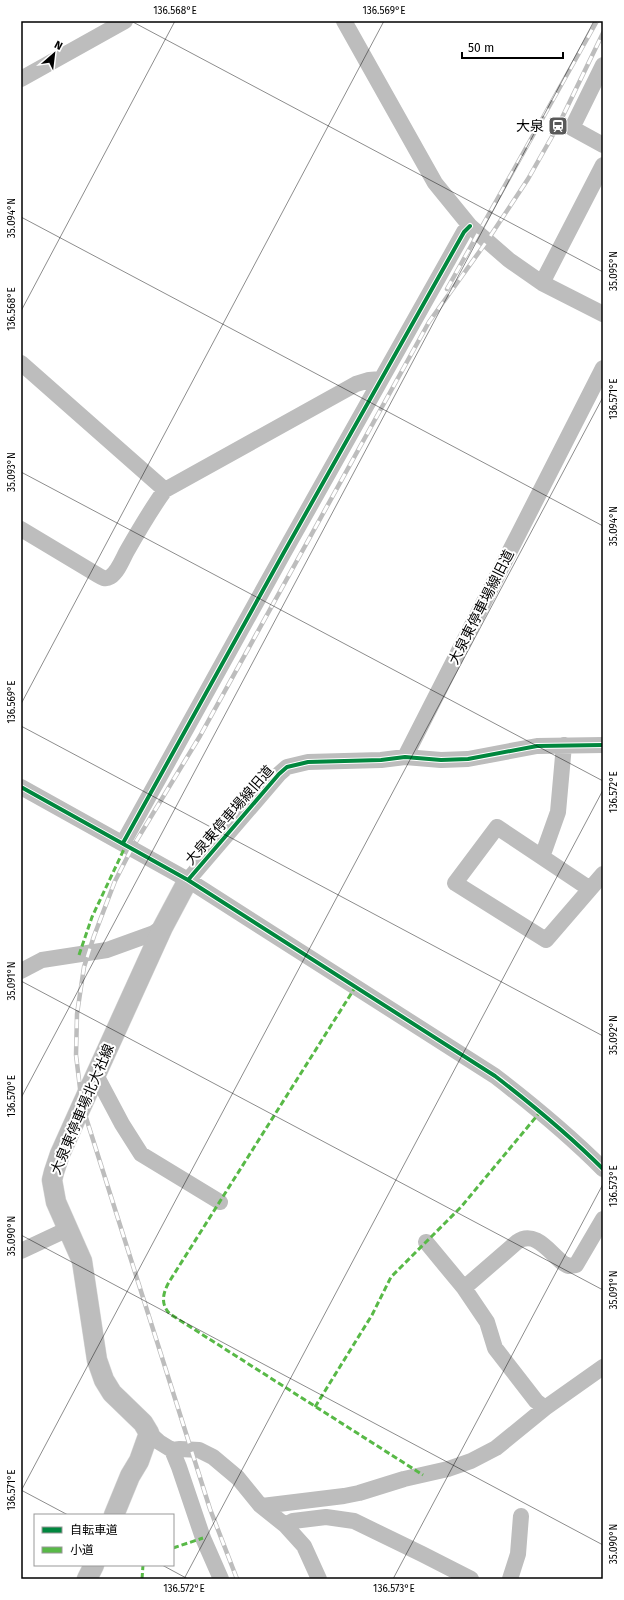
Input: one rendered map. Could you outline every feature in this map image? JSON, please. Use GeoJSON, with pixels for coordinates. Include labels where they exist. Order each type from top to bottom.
{"type":"FeatureCollection","features":[{"type":"Feature","properties":{"kind":"main road","name":"大泉東停車場北大社線"},"geometry":{"type":"LineString","coordinates":[[149,1433],[143,1423],[112,1393],[104,1380],[97,1360],[82,1262],[56,1202],[52,1180],[60,1154],[163,927],[188,880]]}},
{"type":"Feature","properties":{"kind":"main road"},"geometry":{"type":"LineString","coordinates":[[114,1514],[130,1476],[139,1461],[149,1433]]}},
{"type":"Feature","properties":{"kind":"main road"},"geometry":{"type":"LineString","coordinates":[[86,1579],[93,1566]]}},
{"type":"Feature","properties":{"kind":"street"},"geometry":{"type":"LineString","coordinates":[[21,79],[125,21]]}},
{"type":"Feature","properties":{"kind":"street"},"geometry":{"type":"LineString","coordinates":[[344,21],[435,182],[470,226],[509,260],[542,283],[603,314]]}},
{"type":"Feature","properties":{"kind":"street"},"geometry":{"type":"LineString","coordinates":[[603,65],[572,128],[603,145]]}},
{"type":"Feature","properties":{"kind":"street"},"geometry":{"type":"LineString","coordinates":[[542,283],[603,164]]}},
{"type":"Feature","properties":{"kind":"street"},"geometry":{"type":"LineString","coordinates":[[123,843],[381,379],[464,232],[470,226]]}},
{"type":"Feature","properties":{"kind":"street"},"geometry":{"type":"LineString","coordinates":[[21,363],[165,490]]}},
{"type":"Feature","properties":{"kind":"street","name":"大泉東停車場線旧道"},"geometry":{"type":"LineString","coordinates":[[21,787],[188,880],[279,774],[287,767],[308,762],[381,760],[405,757],[603,368]]}},
{"type":"Feature","properties":{"kind":"street"},"geometry":{"type":"LineString","coordinates":[[21,529],[103,578],[112,576],[153,506],[165,490],[356,384],[369,380],[381,379]]}},
{"type":"Feature","properties":{"kind":"street"},"geometry":{"type":"LineString","coordinates":[[542,856],[558,812],[564,745]]}},
{"type":"Feature","properties":{"kind":"street"},"geometry":{"type":"LineString","coordinates":[[405,757],[440,760],[468,759],[537,746],[603,745]]}},
{"type":"Feature","properties":{"kind":"street"},"geometry":{"type":"LineString","coordinates":[[590,889],[497,827],[455,883],[546,940],[603,874]]}},
{"type":"Feature","properties":{"kind":"street"},"geometry":{"type":"LineString","coordinates":[[188,880],[495,1076],[541,1111],[574,1140],[603,1169]]}},
{"type":"Feature","properties":{"kind":"street"},"geometry":{"type":"LineString","coordinates":[[21,971],[42,960],[107,950],[154,933],[163,927]]}},
{"type":"Feature","properties":{"kind":"street"},"geometry":{"type":"LineString","coordinates":[[96,1076],[122,1124],[141,1154],[220,1202]]}},
{"type":"Feature","properties":{"kind":"street"},"geometry":{"type":"LineString","coordinates":[[464,1288],[517,1242],[527,1238],[537,1240],[568,1266],[576,1265],[603,1219]]}},
{"type":"Feature","properties":{"kind":"street"},"geometry":{"type":"LineString","coordinates":[[21,1251],[68,1229]]}},
{"type":"Feature","properties":{"kind":"street"},"geometry":{"type":"LineString","coordinates":[[426,1242],[464,1288],[487,1322],[495,1348],[536,1401],[545,1408]]}},
{"type":"Feature","properties":{"kind":"street"},"geometry":{"type":"LineString","coordinates":[[262,1506],[359,1493],[404,1479],[448,1469],[471,1461],[496,1448],[545,1408],[603,1367]]}},
{"type":"Feature","properties":{"kind":"street"},"geometry":{"type":"LineString","coordinates":[[149,1433],[159,1442],[172,1450],[203,1538],[221,1579]]}},
{"type":"Feature","properties":{"kind":"street"},"geometry":{"type":"LineString","coordinates":[[172,1450],[199,1450],[213,1457],[238,1478],[262,1506],[285,1525],[304,1546],[319,1579]]}},
{"type":"Feature","properties":{"kind":"street"},"geometry":{"type":"LineString","coordinates":[[510,1579],[518,1554],[521,1516]]}},
{"type":"Feature","properties":{"kind":"street"},"geometry":{"type":"LineString","coordinates":[[285,1525],[293,1521],[326,1517],[354,1522],[471,1579]]}},
{"type":"Feature","properties":{"kind":"railway"},"geometry":{"type":"LineString","coordinates":[[447,289],[597,21]]}},
{"type":"Feature","properties":{"kind":"railway"},"geometry":{"type":"LineString","coordinates":[[237,1579],[210,1509],[82,1105],[76,1055],[77,1014],[84,967],[115,881],[132,848],[200,736],[429,322],[487,241],[528,179],[558,126],[603,33]]}},
{"type":"Feature","properties":{"kind":"marked path"},"geometry":{"type":"LineString","coordinates":[[79,955],[92,917],[126,845]]}},
{"type":"Feature","properties":{"kind":"marked path"},"geometry":{"type":"LineString","coordinates":[[356,986],[169,1282],[165,1290],[164,1302],[170,1314],[423,1475]]}},
{"type":"Feature","properties":{"kind":"marked path"},"geometry":{"type":"LineString","coordinates":[[315,1407],[372,1315],[391,1277],[461,1207],[541,1111]]}},
{"type":"Feature","properties":{"kind":"marked path"},"geometry":{"type":"LineString","coordinates":[[174,1548],[203,1538]]}},
{"type":"Feature","properties":{"kind":"marked path"},"geometry":{"type":"LineString","coordinates":[[142,1579],[143,1566]]}},
{"type":"Feature","properties":{"kind":"cycle path"},"geometry":{"type":"LineString","coordinates":[[123,843],[464,232],[470,226]]}},
{"type":"Feature","properties":{"kind":"cycle path"},"geometry":{"type":"LineString","coordinates":[[188,880],[279,774],[287,767],[308,762],[381,760],[405,757],[441,760],[468,759],[537,746],[603,745]]}},
{"type":"Feature","properties":{"kind":"cycle path"},"geometry":{"type":"LineString","coordinates":[[21,787],[188,880],[495,1076],[577,1144],[603,1169]]}},
{"type":"Feature","properties":{"kind":"place","name":"大泉"},"geometry":{"type":"Point","coordinates":[558,126]}}]}
